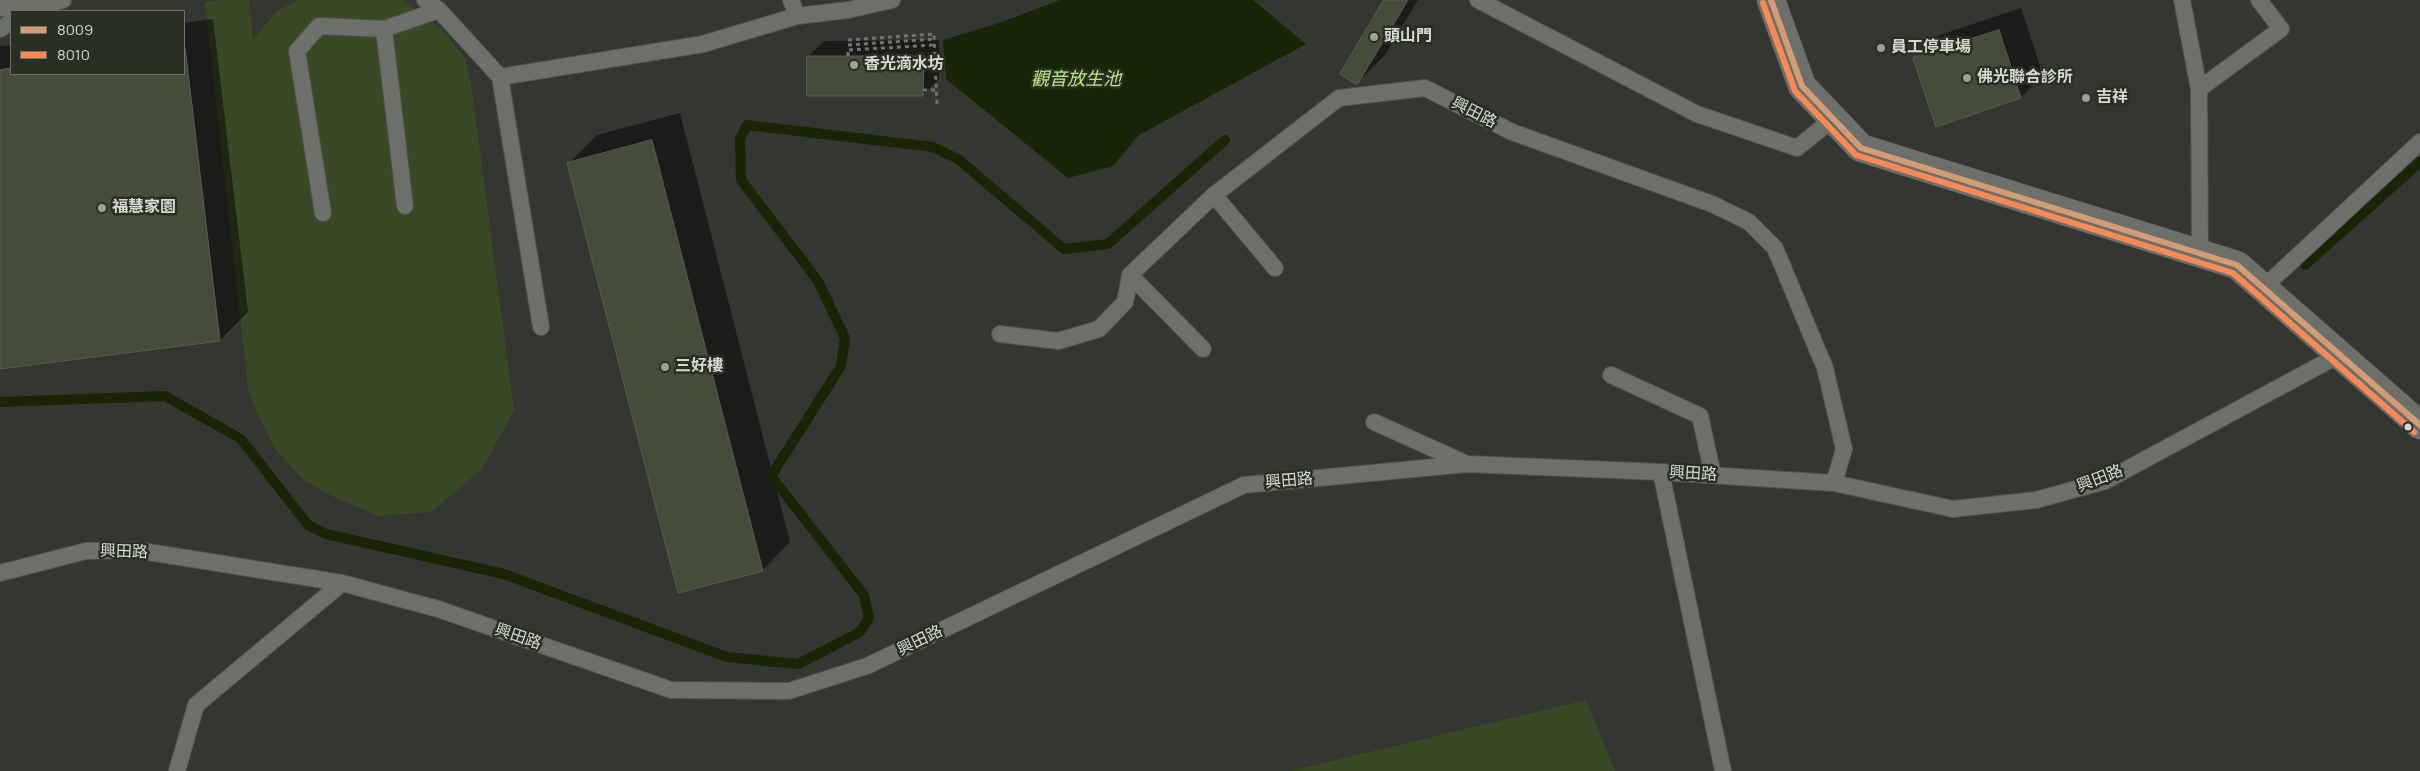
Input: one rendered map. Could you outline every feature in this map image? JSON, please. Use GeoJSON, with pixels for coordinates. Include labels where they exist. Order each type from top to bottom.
{"type":"FeatureCollection","features":[{"type":"Feature","properties":{"kind":"street"},"geometry":{"type":"LineString","coordinates":[[1772,0],[1802,86],[1861,148],[2237,265],[2341,354],[2420,426]]}},
{"type":"Feature","properties":{"kind":"lane"},"geometry":{"type":"LineString","coordinates":[[0,8],[34,9],[63,0]]}},
{"type":"Feature","properties":{"kind":"lane"},"geometry":{"type":"LineString","coordinates":[[426,0],[439,10],[500,77],[541,327]]}},
{"type":"Feature","properties":{"kind":"lane"},"geometry":{"type":"LineString","coordinates":[[791,0],[797,16]]}},
{"type":"Feature","properties":{"kind":"lane"},"geometry":{"type":"LineString","coordinates":[[500,77],[703,44],[797,16],[848,10],[892,0]]}},
{"type":"Feature","properties":{"kind":"lane"},"geometry":{"type":"LineString","coordinates":[[1478,0],[1697,114],[1788,145],[1797,148],[1833,119]]}},
{"type":"Feature","properties":{"kind":"lane"},"geometry":{"type":"LineString","coordinates":[[2182,0],[2198,89],[2200,253]]}},
{"type":"Feature","properties":{"kind":"lane"},"geometry":{"type":"LineString","coordinates":[[2198,89],[2281,29],[2259,0]]}},
{"type":"Feature","properties":{"kind":"lane"},"geometry":{"type":"LineString","coordinates":[[323,213],[297,51],[319,26],[384,29],[439,10]]}},
{"type":"Feature","properties":{"kind":"lane"},"geometry":{"type":"LineString","coordinates":[[384,29],[405,206]]}},
{"type":"Feature","properties":{"kind":"lane","name":"興田路"},"geometry":{"type":"LineString","coordinates":[[1130,275],[1214,195],[1339,98],[1425,88],[1512,132],[1719,208],[1749,222],[1775,248],[1825,368],[1844,449],[1834,483]]}},
{"type":"Feature","properties":{"kind":"lane"},"geometry":{"type":"LineString","coordinates":[[2264,287],[2420,142]]}},
{"type":"Feature","properties":{"kind":"lane"},"geometry":{"type":"LineString","coordinates":[[1214,195],[1275,268]]}},
{"type":"Feature","properties":{"kind":"lane"},"geometry":{"type":"LineString","coordinates":[[1000,334],[1058,341],[1099,329],[1125,302],[1130,275]]}},
{"type":"Feature","properties":{"kind":"lane"},"geometry":{"type":"LineString","coordinates":[[1130,275],[1203,348]]}},
{"type":"Feature","properties":{"kind":"lane","name":"興田路"},"geometry":{"type":"LineString","coordinates":[[0,573],[86,551],[136,550],[342,583],[438,609],[671,690],[789,691],[867,666],[1244,485],[1467,464],[1661,472],[1834,483],[1954,510],[2036,500],[2105,481],[2341,354]]}},
{"type":"Feature","properties":{"kind":"lane"},"geometry":{"type":"LineString","coordinates":[[1612,375],[1700,416],[1713,475]]}},
{"type":"Feature","properties":{"kind":"lane"},"geometry":{"type":"LineString","coordinates":[[1374,422],[1467,464]]}},
{"type":"Feature","properties":{"kind":"lane"},"geometry":{"type":"LineString","coordinates":[[1661,472],[1723,771]]}},
{"type":"Feature","properties":{"kind":"lane"},"geometry":{"type":"LineString","coordinates":[[177,771],[196,705],[342,583]]}},
{"type":"Feature","properties":{"kind":"path"},"geometry":{"type":"LineString","coordinates":[[848,40],[934,34],[937,105]]}},
{"type":"Feature","properties":{"kind":"path"},"geometry":{"type":"LineString","coordinates":[[848,45],[934,39]]}},
{"type":"Feature","properties":{"kind":"path"},"geometry":{"type":"LineString","coordinates":[[848,50],[934,45]]}},
{"type":"Feature","properties":{"kind":"path"},"geometry":{"type":"LineString","coordinates":[[924,62],[935,62]]}},
{"type":"Feature","properties":{"kind":"path"},"geometry":{"type":"LineString","coordinates":[[923,90],[936,90]]}},
{"type":"Feature","properties":{"kind":"shaded area"},"geometry":{"type":"Polygon","coordinates":[[[249,0],[253,40],[276,12],[298,0],[402,0],[442,30],[466,60],[472,90],[514,411],[482,469],[431,512],[378,516],[334,497],[304,480],[275,449],[257,412],[248,388],[205,2],[249,0]]]}},
{"type":"Feature","properties":{"kind":"shaded area"},"geometry":{"type":"Polygon","coordinates":[[[1586,700],[1615,771],[1290,771],[1586,700]]]}},
{"type":"Feature","properties":{"kind":"water","name":"觀音放生池"},"geometry":{"type":"Polygon","coordinates":[[[1060,0],[1253,0],[1306,44],[1139,135],[1113,166],[1068,178],[946,79],[943,40],[996,24],[1060,0]]]}},
{"type":"Feature","properties":{"kind":"building","name":"頭山門"},"geometry":{"type":"Polygon","coordinates":[[[1384,0],[1408,0],[1357,85],[1340,74],[1384,0]]]}},
{"type":"Feature","properties":{"kind":"building","name":"佛光聯合診所"},"geometry":{"type":"Polygon","coordinates":[[[1999,30],[2021,98],[1936,127],[1913,58],[1999,30]]]}},
{"type":"Feature","properties":{"kind":"building","name":"福慧家園"},"geometry":{"type":"Polygon","coordinates":[[[185,47],[220,341],[0,369],[0,70],[10,68],[10,75],[185,75],[185,47]]]}},
{"type":"Feature","properties":{"kind":"building"},"geometry":{"type":"Polygon","coordinates":[[[807,56],[924,56],[923,96],[807,96],[807,56]]]}},
{"type":"Feature","properties":{"kind":"building","name":"三好樓"},"geometry":{"type":"Polygon","coordinates":[[[652,140],[763,571],[678,593],[567,163],[652,140]]]}},
{"type":"Feature","properties":{"kind":"waterway"},"geometry":{"type":"LineString","coordinates":[[0,402],[165,396],[241,439],[308,525],[326,534],[504,574],[727,657],[798,664],[860,632],[869,618],[864,595],[771,476],[841,366],[845,338],[818,281],[741,180],[740,139],[747,125],[933,147],[958,159],[1064,249],[1108,244],[1225,140]]}},
{"type":"Feature","properties":{"kind":"waterway"},"geometry":{"type":"LineString","coordinates":[[2305,265],[2420,162]]}},
{"type":"Feature","properties":{"kind":"transit line","name":"8009"},"geometry":{"type":"LineString","coordinates":[[1771,0],[1802,86],[1861,148],[2237,265],[2420,425]]}},
{"type":"Feature","properties":{"kind":"transit line","name":"8010"},"geometry":{"type":"LineString","coordinates":[[1763,3],[1795,91],[1856,155],[2233,273],[2414,432]]}},
{"type":"Feature","properties":{"kind":"place","name":"頭山門"},"geometry":{"type":"Point","coordinates":[1374,37]}},
{"type":"Feature","properties":{"kind":"place","name":"員工停車場"},"geometry":{"type":"Point","coordinates":[1881,48]}},
{"type":"Feature","properties":{"kind":"place","name":"香光滴水坊"},"geometry":{"type":"Point","coordinates":[854,65]}},
{"type":"Feature","properties":{"kind":"place","name":"佛光聯合診所"},"geometry":{"type":"Point","coordinates":[1967,78]}},
{"type":"Feature","properties":{"kind":"place","name":"吉祥"},"geometry":{"type":"Point","coordinates":[2086,98]}},
{"type":"Feature","properties":{"kind":"place","name":"福慧家園"},"geometry":{"type":"Point","coordinates":[102,208]}},
{"type":"Feature","properties":{"kind":"place","name":"三好樓"},"geometry":{"type":"Point","coordinates":[665,367]}}]}
